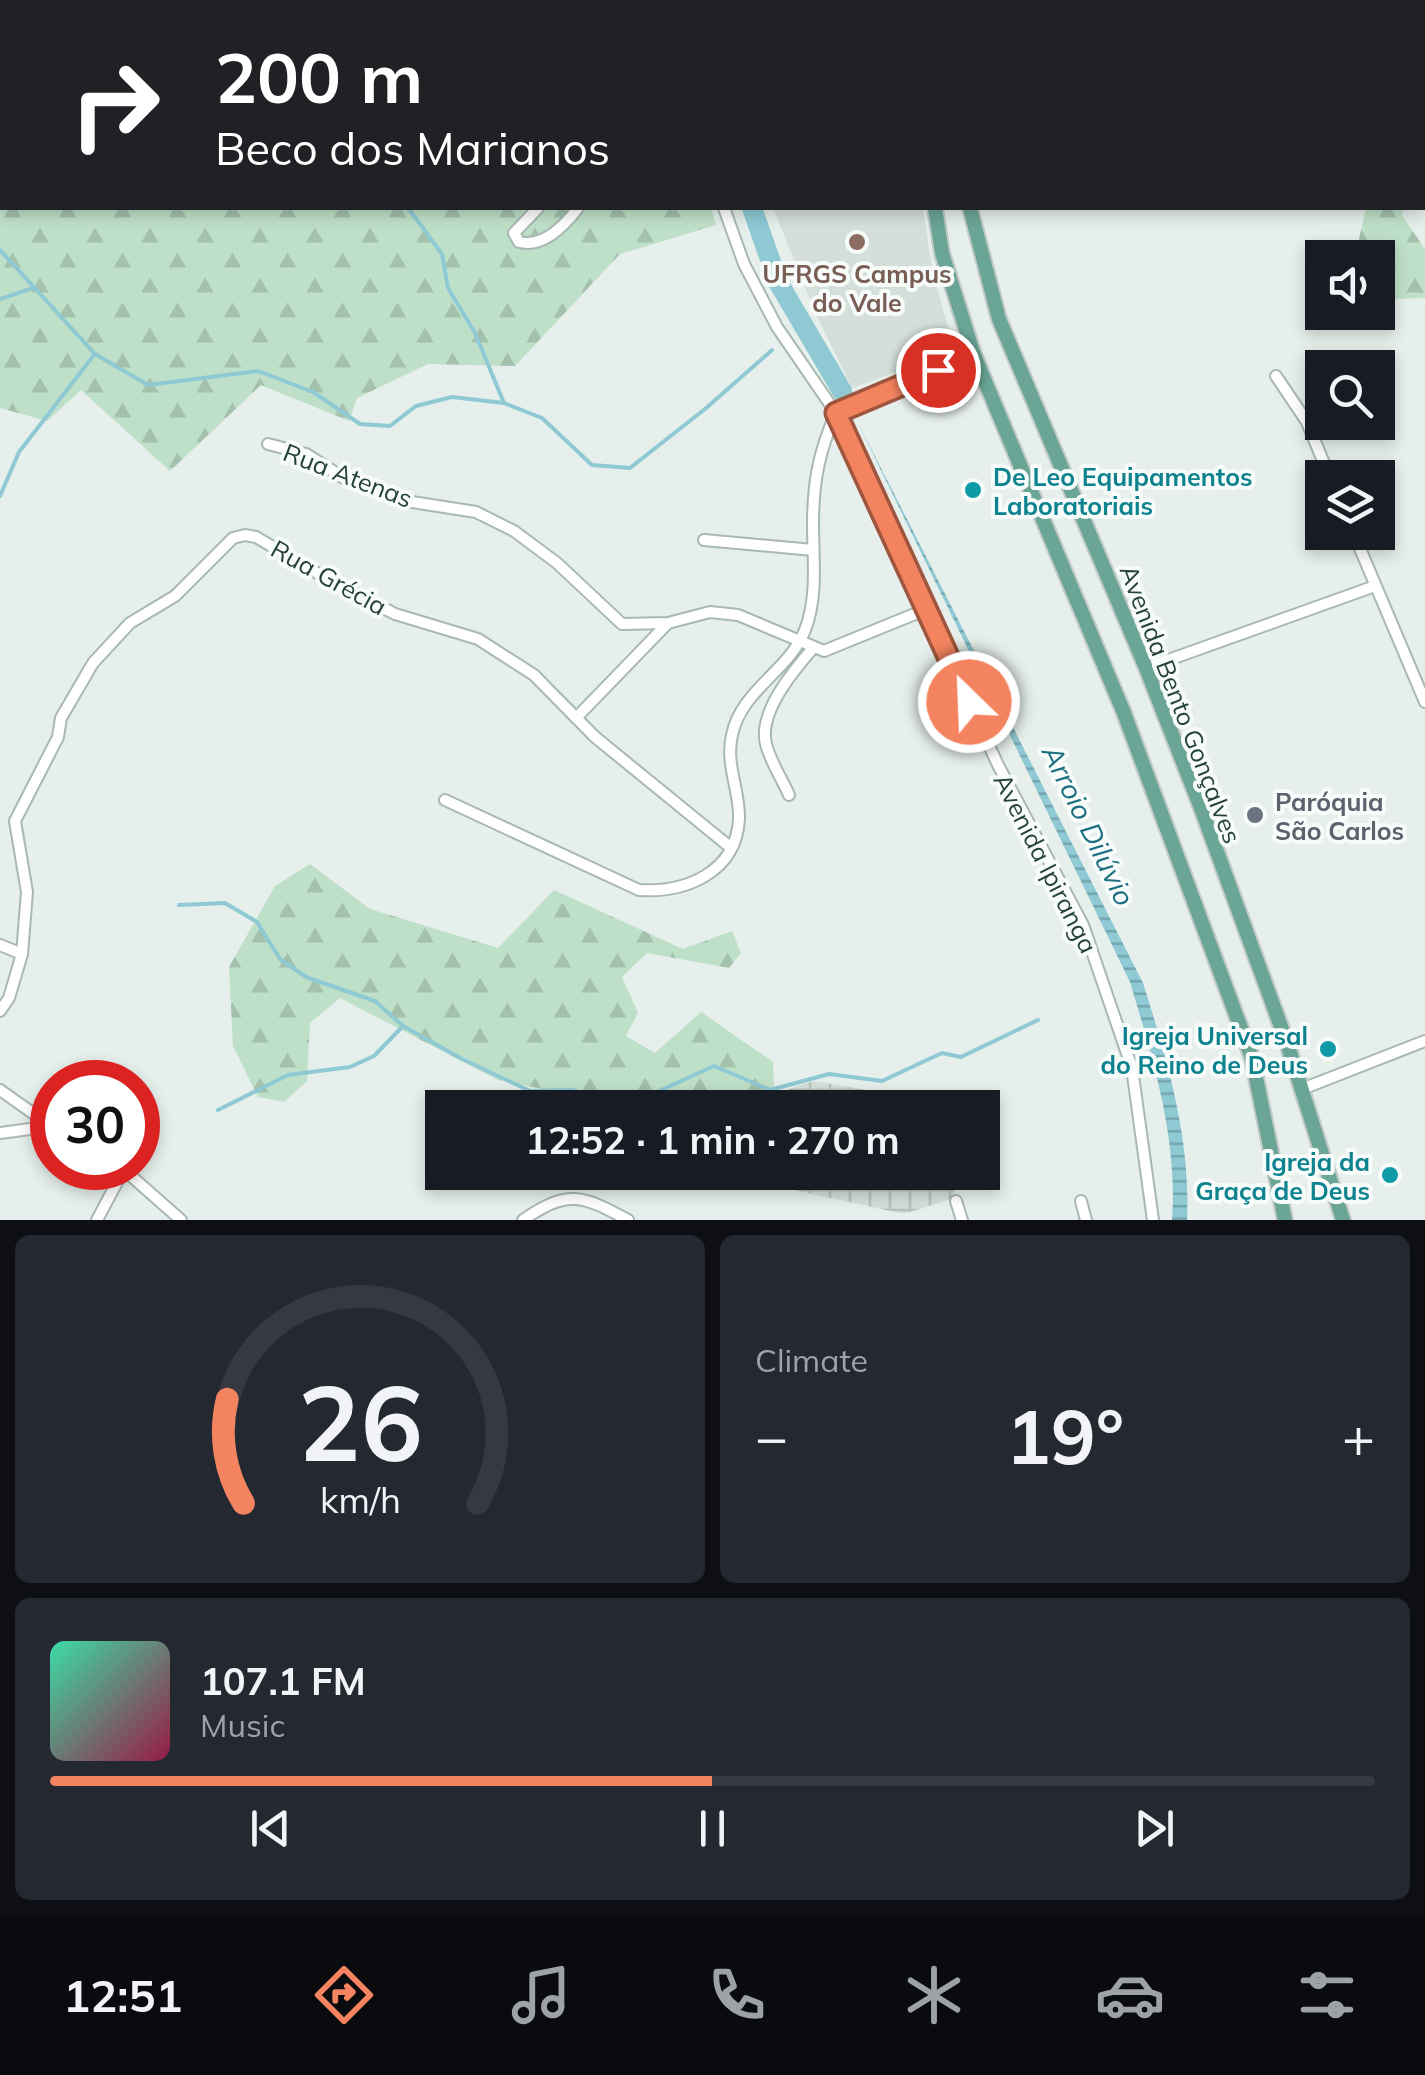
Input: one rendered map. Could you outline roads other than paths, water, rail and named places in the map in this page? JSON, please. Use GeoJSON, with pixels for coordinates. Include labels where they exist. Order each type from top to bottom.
{"type":"FeatureCollection","features":[{"type":"Feature","properties":{"kind":"main road"},"geometry":{"type":"LineString","coordinates":[[935,210],[942,253],[974,355],[1124,713],[1252,1058],[1284,1220]]}},
{"type":"Feature","properties":{"kind":"main road","name":"Avenida Bento Gonçalves"},"geometry":{"type":"LineString","coordinates":[[971,210],[999,320],[1146,668],[1302,1089],[1343,1220]]}},
{"type":"Feature","properties":{"kind":"street"},"geometry":{"type":"LineString","coordinates":[[536,210],[514,233],[522,244],[555,233],[576,210]]}},
{"type":"Feature","properties":{"kind":"street","name":"Avenida Ipiranga"},"geometry":{"type":"LineString","coordinates":[[725,210],[744,264],[776,328],[836,413],[998,765],[1084,925],[1132,1068],[1154,1220]]}},
{"type":"Feature","properties":{"kind":"street"},"geometry":{"type":"LineString","coordinates":[[445,800],[640,890],[664,892],[697,883],[713,871],[730,848],[739,820],[730,767],[732,735],[743,706],[800,643],[813,605],[819,453],[836,413],[974,355]]}},
{"type":"Feature","properties":{"kind":"street"},"geometry":{"type":"LineString","coordinates":[[1276,376],[1308,422],[1323,460]]}},
{"type":"Feature","properties":{"kind":"street","name":"Rua Atenas"},"geometry":{"type":"LineString","coordinates":[[268,444],[306,454],[347,480],[398,500],[476,512],[514,530],[557,563],[622,624],[668,623],[710,612],[738,615],[814,647]]}},
{"type":"Feature","properties":{"kind":"street","name":"Rua Grécia"},"geometry":{"type":"LineString","coordinates":[[0,1010],[9,998],[22,954],[27,892],[15,822],[58,736],[61,718],[93,663],[130,624],[175,596],[233,538],[245,535],[256,537],[395,614],[478,639],[534,675],[576,718],[730,848]]}},
{"type":"Feature","properties":{"kind":"street"},"geometry":{"type":"LineString","coordinates":[[704,540],[814,550]]}},
{"type":"Feature","properties":{"kind":"street"},"geometry":{"type":"LineString","coordinates":[[1360,550],[1425,702]]}},
{"type":"Feature","properties":{"kind":"street"},"geometry":{"type":"LineString","coordinates":[[1146,668],[1375,586]]}},
{"type":"Feature","properties":{"kind":"street"},"geometry":{"type":"LineString","coordinates":[[789,795],[765,742],[777,694],[814,647],[832,649],[927,609]]}},
{"type":"Feature","properties":{"kind":"street"},"geometry":{"type":"LineString","coordinates":[[576,718],[668,623]]}},
{"type":"Feature","properties":{"kind":"street"},"geometry":{"type":"LineString","coordinates":[[0,945],[22,954]]}},
{"type":"Feature","properties":{"kind":"street"},"geometry":{"type":"LineString","coordinates":[[1302,1089],[1425,1041]]}},
{"type":"Feature","properties":{"kind":"street"},"geometry":{"type":"LineString","coordinates":[[0,1090],[30,1111]]}},
{"type":"Feature","properties":{"kind":"street"},"geometry":{"type":"LineString","coordinates":[[0,1133],[30,1129]]}},
{"type":"Feature","properties":{"kind":"street"},"geometry":{"type":"LineString","coordinates":[[97,1220],[112,1190]]}},
{"type":"Feature","properties":{"kind":"street"},"geometry":{"type":"LineString","coordinates":[[148,1190],[181,1220]]}},
{"type":"Feature","properties":{"kind":"street"},"geometry":{"type":"LineString","coordinates":[[523,1220],[559,1198],[584,1200],[628,1220]]}},
{"type":"Feature","properties":{"kind":"street"},"geometry":{"type":"LineString","coordinates":[[956,1200],[962,1220]]}},
{"type":"Feature","properties":{"kind":"street"},"geometry":{"type":"LineString","coordinates":[[1081,1201],[1086,1220]]}},
{"type":"Feature","properties":{"kind":"water","name":"Arroio Dilúvio"},"geometry":{"type":"Polygon","coordinates":[[[857,421],[1143,983],[1169,1070],[1181,1129],[1187,1220],[1172,1220],[1167,1129],[1130,982],[857,421]]]}},
{"type":"Feature","properties":{"kind":"waterway"},"geometry":{"type":"LineString","coordinates":[[409,210],[442,254],[448,288],[475,333],[504,403]]}},
{"type":"Feature","properties":{"kind":"waterway","name":"Arroio Dilúvio"},"geometry":{"type":"LineString","coordinates":[[753,210],[778,282],[842,391]]}},
{"type":"Feature","properties":{"kind":"waterway"},"geometry":{"type":"LineString","coordinates":[[0,250],[95,354],[148,385],[258,371],[313,392],[360,424],[390,426],[416,406],[452,397],[504,403],[542,418],[592,465],[630,468],[772,350]]}},
{"type":"Feature","properties":{"kind":"waterway"},"geometry":{"type":"LineString","coordinates":[[0,299],[33,288]]}},
{"type":"Feature","properties":{"kind":"waterway"},"geometry":{"type":"LineString","coordinates":[[0,496],[19,452],[94,355]]}},
{"type":"Feature","properties":{"kind":"waterway"},"geometry":{"type":"LineString","coordinates":[[179,905],[225,903],[257,922],[280,959],[306,977],[375,1001],[403,1026],[528,1090]]}},
{"type":"Feature","properties":{"kind":"waterway"},"geometry":{"type":"LineString","coordinates":[[770,1090],[829,1074],[882,1081],[942,1053],[961,1057],[1038,1020]]}},
{"type":"Feature","properties":{"kind":"waterway"},"geometry":{"type":"LineString","coordinates":[[218,1110],[288,1075],[350,1067],[374,1056],[403,1026]]}},
{"type":"Feature","properties":{"kind":"waterway"},"geometry":{"type":"LineString","coordinates":[[661,1090],[714,1066],[770,1090]]}},
{"type":"Feature","properties":{"kind":"place","name":"UFRGS Campus do Vale"},"geometry":{"type":"Point","coordinates":[857,242]}},
{"type":"Feature","properties":{"kind":"place","name":"De Leo Equipamentos Laboratoriais"},"geometry":{"type":"Point","coordinates":[973,490]}},
{"type":"Feature","properties":{"kind":"place","name":"Paróquia São Carlos"},"geometry":{"type":"Point","coordinates":[1255,815]}},
{"type":"Feature","properties":{"kind":"place","name":"Igreja Universal do Reino de Deus"},"geometry":{"type":"Point","coordinates":[1328,1049]}},
{"type":"Feature","properties":{"kind":"place","name":"Igreja da Graça de Deus"},"geometry":{"type":"Point","coordinates":[1390,1175]}}]}
